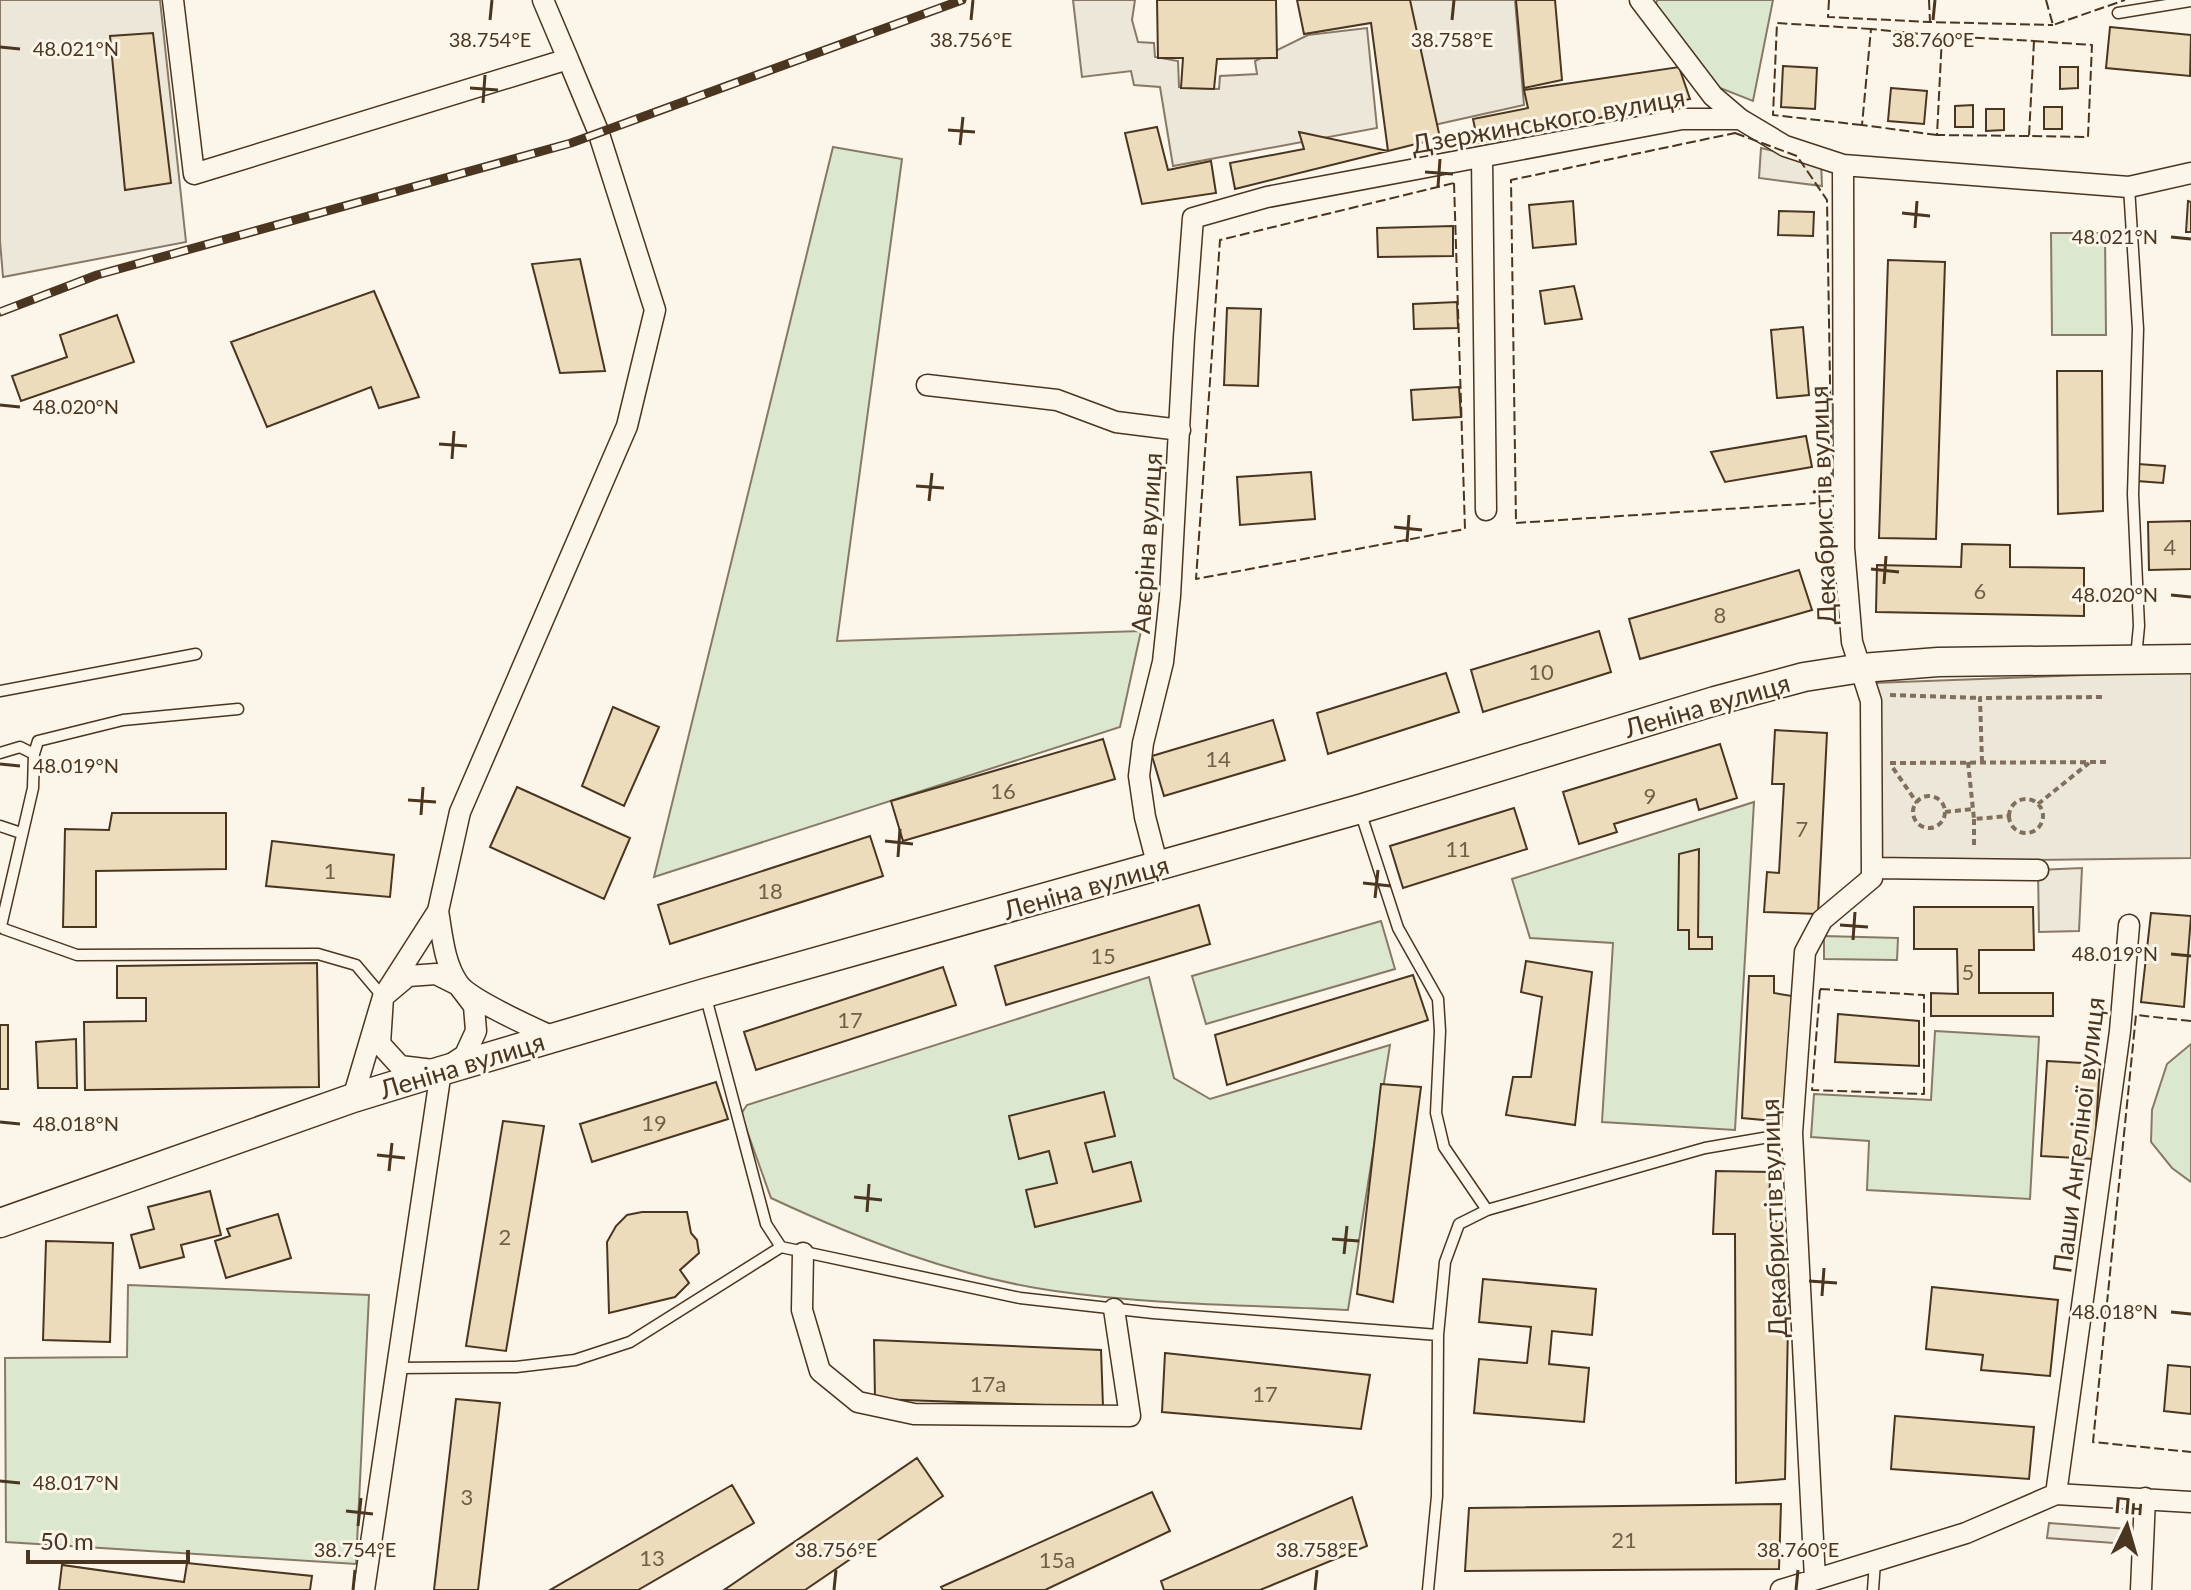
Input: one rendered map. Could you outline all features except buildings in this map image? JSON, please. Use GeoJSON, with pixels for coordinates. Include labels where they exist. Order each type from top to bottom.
{"type":"FeatureCollection","features":[{"type":"Feature","properties":{"kind":"main road","name":"Леніна вулиця"},"geometry":{"type":"LineString","coordinates":[[0,1223],[353,1098],[441,1071],[705,993],[1360,809],[1804,677],[1865,681],[1938,662],[2191,659]]}},
{"type":"Feature","properties":{"kind":"street"},"geometry":{"type":"LineString","coordinates":[[173,0],[194,174],[568,59]]}},
{"type":"Feature","properties":{"kind":"street"},"geometry":{"type":"LineString","coordinates":[[353,1098],[383,997],[438,911],[460,812],[627,426],[655,310],[598,131],[543,0]]}},
{"type":"Feature","properties":{"kind":"street"},"geometry":{"type":"LineString","coordinates":[[1640,0],[1713,96],[1740,119],[1785,146],[1843,165],[2129,187],[2191,173]]}},
{"type":"Feature","properties":{"kind":"street","name":"Дзержинського вулиця"},"geometry":{"type":"LineString","coordinates":[[1193,218],[1267,197],[1682,119],[1740,119]]}},
{"type":"Feature","properties":{"kind":"street"},"geometry":{"type":"LineString","coordinates":[[1482,157],[1486,510]]}},
{"type":"Feature","properties":{"kind":"street","name":"Декабристів вулиця"},"geometry":{"type":"LineString","coordinates":[[1815,1579],[1792,1133],[1805,952],[1822,920],[1872,878],[1880,763],[1865,681],[1852,642],[1844,548],[1843,165]]}},
{"type":"Feature","properties":{"kind":"street","name":"Авєріна вулиця"},"geometry":{"type":"LineString","coordinates":[[1158,867],[1145,817],[1139,776],[1143,743],[1163,662],[1167,622],[1193,218]]}},
{"type":"Feature","properties":{"kind":"street"},"geometry":{"type":"LineString","coordinates":[[927,385],[1057,400],[1116,422],[1180,430]]}},
{"type":"Feature","properties":{"kind":"street"},"geometry":{"type":"LineString","coordinates":[[1872,868],[2038,870]]}},
{"type":"Feature","properties":{"kind":"street"},"geometry":{"type":"LineString","coordinates":[[438,911],[445,952],[458,985],[474,1006],[476,1031],[465,1055],[441,1071],[400,1066],[380,1044],[383,997],[408,976],[436,974],[458,985],[507,1016],[555,1038]]}},
{"type":"Feature","properties":{"kind":"street","name":"Паши Ангеліної вулиця"},"geometry":{"type":"LineString","coordinates":[[2056,1494],[2120,1031],[2129,925]]}},
{"type":"Feature","properties":{"kind":"street"},"geometry":{"type":"LineString","coordinates":[[364,1590],[441,1071]]}},
{"type":"Feature","properties":{"kind":"street"},"geometry":{"type":"LineString","coordinates":[[803,1253],[802,1310],[820,1371],[858,1402],[914,1414],[1130,1416],[1114,1309]]}},
{"type":"Feature","properties":{"kind":"street"},"geometry":{"type":"LineString","coordinates":[[1781,1590],[1966,1533],[2056,1494],[2191,1502]]}},
{"type":"Feature","properties":{"kind":"street"},"geometry":{"type":"LineString","coordinates":[[2141,1590],[2145,1498]]}},
{"type":"Feature","properties":{"kind":"lane"},"geometry":{"type":"LineString","coordinates":[[2118,13],[2191,1]]}},
{"type":"Feature","properties":{"kind":"lane"},"geometry":{"type":"LineString","coordinates":[[2129,187],[2138,329],[2133,494],[2139,626],[2136,658]]}},
{"type":"Feature","properties":{"kind":"lane"},"geometry":{"type":"LineString","coordinates":[[0,691],[196,654]]}},
{"type":"Feature","properties":{"kind":"lane"},"geometry":{"type":"LineString","coordinates":[[238,709],[123,720],[38,741],[34,754],[33,788],[1,925],[77,955],[318,954],[356,965],[383,997]]}},
{"type":"Feature","properties":{"kind":"lane"},"geometry":{"type":"LineString","coordinates":[[0,753],[20,747],[34,754]]}},
{"type":"Feature","properties":{"kind":"lane"},"geometry":{"type":"LineString","coordinates":[[1360,809],[1398,928],[1438,999],[1440,1031],[1436,1113],[1444,1147],[1487,1210]]}},
{"type":"Feature","properties":{"kind":"lane"},"geometry":{"type":"LineString","coordinates":[[0,826],[21,833]]}},
{"type":"Feature","properties":{"kind":"lane"},"geometry":{"type":"LineString","coordinates":[[705,993],[766,1224],[781,1247],[1020,1298],[1114,1309],[1438,1335]]}},
{"type":"Feature","properties":{"kind":"lane"},"geometry":{"type":"LineString","coordinates":[[1428,1590],[1437,1496],[1438,1335],[1445,1262],[1459,1224],[1487,1210],[1705,1148],[1792,1133]]}},
{"type":"Feature","properties":{"kind":"lane"},"geometry":{"type":"LineString","coordinates":[[397,1368],[516,1367],[575,1360],[630,1342],[781,1247]]}},
{"type":"Feature","properties":{"kind":"lane"},"geometry":{"type":"LineString","coordinates":[[1873,1590],[1875,1562]]}},
{"type":"Feature","properties":{"kind":"path"},"geometry":{"type":"LineString","coordinates":[[1865,681],[1980,698],[2103,697]]}},
{"type":"Feature","properties":{"kind":"path"},"geometry":{"type":"LineString","coordinates":[[1980,698],[1982,762]]}},
{"type":"Feature","properties":{"kind":"path"},"geometry":{"type":"LineString","coordinates":[[2038,804],[2091,761]]}},
{"type":"Feature","properties":{"kind":"path"},"geometry":{"type":"LineString","coordinates":[[1968,762],[1975,869]]}},
{"type":"Feature","properties":{"kind":"path"},"geometry":{"type":"LineString","coordinates":[[1880,763],[2108,762]]}},
{"type":"Feature","properties":{"kind":"path"},"geometry":{"type":"LineString","coordinates":[[1880,763],[1917,803]]}},
{"type":"Feature","properties":{"kind":"path"},"geometry":{"type":"LineString","coordinates":[[1925,797],[1934,797],[1942,803],[1945,812],[1938,825],[1927,827],[1915,818],[1917,803],[1925,797]]}},
{"type":"Feature","properties":{"kind":"path"},"geometry":{"type":"LineString","coordinates":[[2009,816],[2013,806],[2022,800],[2038,804]]}},
{"type":"Feature","properties":{"kind":"path"},"geometry":{"type":"LineString","coordinates":[[2009,816],[2017,830],[2033,831],[2042,819],[2038,804]]}},
{"type":"Feature","properties":{"kind":"path"},"geometry":{"type":"LineString","coordinates":[[1945,812],[1973,809]]}},
{"type":"Feature","properties":{"kind":"path"},"geometry":{"type":"LineString","coordinates":[[1974,819],[2009,816]]}},
{"type":"Feature","properties":{"kind":"green space"},"geometry":{"type":"Polygon","coordinates":[[[1657,0],[1773,0],[1753,101],[1715,86],[1675,34],[1656,4],[1657,0]]]}},
{"type":"Feature","properties":{"kind":"green space"},"geometry":{"type":"Polygon","coordinates":[[[833,147],[902,159],[837,641],[1141,631],[1120,727],[654,877],[833,147]]]}},
{"type":"Feature","properties":{"kind":"green space"},"geometry":{"type":"Polygon","coordinates":[[[2051,233],[2105,233],[2106,335],[2052,335],[2051,233]]]}},
{"type":"Feature","properties":{"kind":"green space"},"geometry":{"type":"Polygon","coordinates":[[[1754,802],[1735,1130],[1602,1122],[1613,943],[1530,938],[1512,879],[1754,802]]]}},
{"type":"Feature","properties":{"kind":"green space"},"geometry":{"type":"Polygon","coordinates":[[[1381,921],[1395,969],[1206,1024],[1192,976],[1381,921]]]}},
{"type":"Feature","properties":{"kind":"green space"},"geometry":{"type":"Polygon","coordinates":[[[1824,936],[1898,938],[1897,960],[1824,959],[1824,936]]]}},
{"type":"Feature","properties":{"kind":"green space"},"geometry":{"type":"Polygon","coordinates":[[[1149,977],[1174,1078],[1210,1099],[1390,1045],[1348,1310],[1128,1299],[1018,1285],[910,1255],[771,1198],[741,1114],[747,1105],[1149,977]]]}},
{"type":"Feature","properties":{"kind":"green space"},"geometry":{"type":"Polygon","coordinates":[[[1935,1031],[2039,1037],[2030,1199],[1867,1190],[1869,1141],[1811,1137],[1814,1094],[1931,1100],[1935,1031]]]}},
{"type":"Feature","properties":{"kind":"green space"},"geometry":{"type":"Polygon","coordinates":[[[2191,1044],[2191,1182],[2172,1168],[2151,1142],[2152,1110],[2167,1064],[2191,1044]]]}},
{"type":"Feature","properties":{"kind":"green space"},"geometry":{"type":"Polygon","coordinates":[[[128,1285],[369,1295],[356,1564],[6,1542],[5,1358],[127,1357],[128,1285]]]}},
{"type":"Feature","properties":{"kind":"shaded area"},"geometry":{"type":"Polygon","coordinates":[[[0,0],[160,0],[186,242],[3,277],[0,241],[0,0]]]}},
{"type":"Feature","properties":{"kind":"shaded area"},"geometry":{"type":"Polygon","coordinates":[[[1073,0],[1135,0],[1132,20],[1138,42],[1154,43],[1155,57],[1178,61],[1179,87],[1219,89],[1220,76],[1257,74],[1255,61],[1308,35],[1367,28],[1377,128],[1173,166],[1160,87],[1134,85],[1131,71],[1082,77],[1073,0]]]}},
{"type":"Feature","properties":{"kind":"shaded area"},"geometry":{"type":"Polygon","coordinates":[[[1402,0],[1515,0],[1524,105],[1425,127],[1402,0]]]}},
{"type":"Feature","properties":{"kind":"shaded area"},"geometry":{"type":"Polygon","coordinates":[[[1761,148],[1821,162],[1822,186],[1759,178],[1761,148]]]}},
{"type":"Feature","properties":{"kind":"shaded area"},"geometry":{"type":"Polygon","coordinates":[[[2191,671],[2191,858],[1876,862],[1873,683],[2191,671]]]}},
{"type":"Feature","properties":{"kind":"shaded area"},"geometry":{"type":"Polygon","coordinates":[[[2082,868],[2079,931],[2039,932],[2038,870],[2082,868]]]}},
{"type":"Feature","properties":{"kind":"shaded area"},"geometry":{"type":"Polygon","coordinates":[[[2049,1523],[2128,1529],[2127,1544],[2047,1538],[2049,1523]]]}},
{"type":"Feature","properties":{"kind":"railway"},"geometry":{"type":"LineString","coordinates":[[0,312],[97,275],[571,143],[962,0]]}},
{"type":"Feature","properties":{"kind":"fence"},"geometry":{"type":"LineString","coordinates":[[1829,0],[1828,17],[1930,22]]}},
{"type":"Feature","properties":{"kind":"fence"},"geometry":{"type":"LineString","coordinates":[[1929,0],[1930,22],[2053,25]]}},
{"type":"Feature","properties":{"kind":"fence"},"geometry":{"type":"LineString","coordinates":[[2046,0],[2053,25],[2125,0]]}},
{"type":"Feature","properties":{"kind":"fence"},"geometry":{"type":"LineString","coordinates":[[1862,125],[1773,115],[1777,23],[1871,29]]}},
{"type":"Feature","properties":{"kind":"fence"},"geometry":{"type":"LineString","coordinates":[[1937,135],[1862,125],[1871,29],[1942,36]]}},
{"type":"Feature","properties":{"kind":"fence"},"geometry":{"type":"LineString","coordinates":[[2029,136],[1937,135],[1942,36],[2034,41]]}},
{"type":"Feature","properties":{"kind":"fence"},"geometry":{"type":"LineString","coordinates":[[2034,41],[2092,45],[2088,137],[2029,136],[2034,41]]}},
{"type":"Feature","properties":{"kind":"fence"},"geometry":{"type":"LineString","coordinates":[[1735,133],[1797,156],[1827,200],[1832,502],[1516,523],[1511,180],[1735,133]]}},
{"type":"Feature","properties":{"kind":"fence"},"geometry":{"type":"LineString","coordinates":[[1454,183],[1465,529],[1196,579],[1220,240],[1454,183]]}},
{"type":"Feature","properties":{"kind":"fence"},"geometry":{"type":"LineString","coordinates":[[1820,989],[1924,995],[1924,1094],[1812,1090],[1820,989]]}},
{"type":"Feature","properties":{"kind":"fence"},"geometry":{"type":"LineString","coordinates":[[2191,1021],[2136,1015],[2093,1442],[2191,1452]]}}]}
